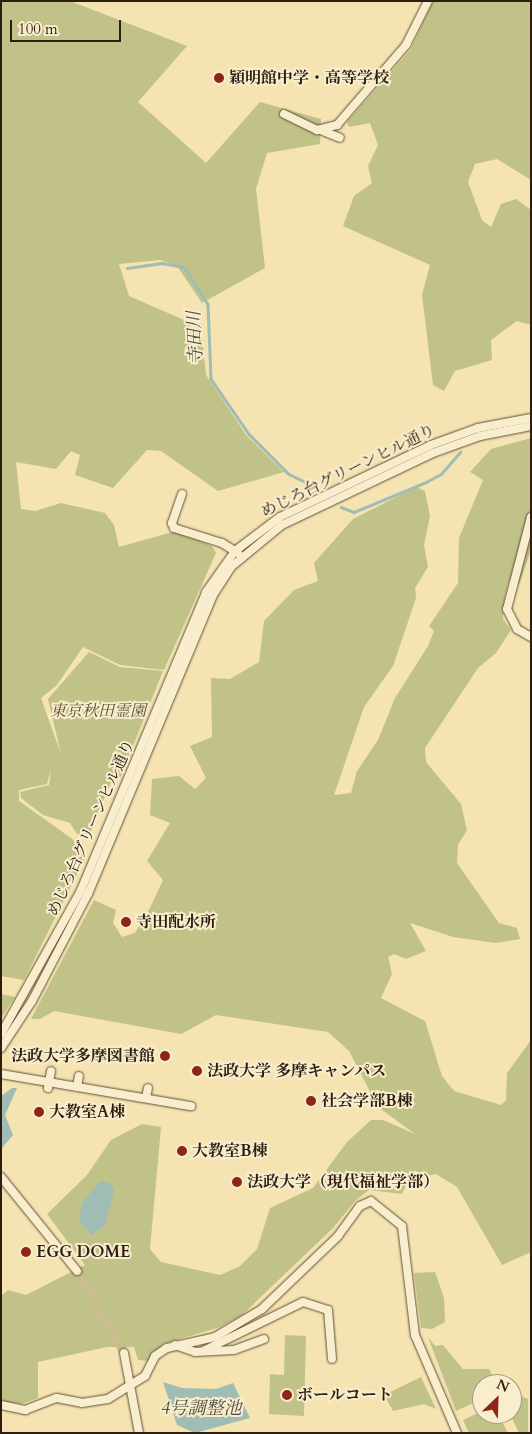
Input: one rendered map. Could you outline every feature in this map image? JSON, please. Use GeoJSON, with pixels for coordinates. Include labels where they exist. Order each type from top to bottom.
{"type":"FeatureCollection","features":[{"type":"Feature","properties":{"kind":"street"},"geometry":{"type":"LineString","coordinates":[[323,131],[337,125],[406,45],[428,1]]}},
{"type":"Feature","properties":{"kind":"street"},"geometry":{"type":"LineString","coordinates":[[284,114],[340,138]]}},
{"type":"Feature","properties":{"kind":"street","name":"めじろ台グリーンヒル通り"},"geometry":{"type":"LineString","coordinates":[[40,979],[97,854],[206,592],[238,553],[280,517],[431,445],[478,428],[531,418]]}},
{"type":"Feature","properties":{"kind":"street","name":"めじろ台グリーンヒル通り"},"geometry":{"type":"LineString","coordinates":[[238,553],[282,525],[433,453],[480,436],[531,426]]}},
{"type":"Feature","properties":{"kind":"street"},"geometry":{"type":"LineString","coordinates":[[182,494],[172,523],[174,528],[238,553]]}},
{"type":"Feature","properties":{"kind":"street"},"geometry":{"type":"LineString","coordinates":[[531,517],[507,609],[517,629],[531,636]]}},
{"type":"Feature","properties":{"kind":"street"},"geometry":{"type":"LineString","coordinates":[[1,1034],[40,979]]}},
{"type":"Feature","properties":{"kind":"street"},"geometry":{"type":"LineString","coordinates":[[1,1048],[40,979]]}},
{"type":"Feature","properties":{"kind":"street"},"geometry":{"type":"LineString","coordinates":[[48,1085],[51,1071]]}},
{"type":"Feature","properties":{"kind":"street"},"geometry":{"type":"LineString","coordinates":[[1,1074],[37,1080],[48,1085],[77,1086],[191,1106]]}},
{"type":"Feature","properties":{"kind":"street"},"geometry":{"type":"LineString","coordinates":[[77,1086],[79,1076]]}},
{"type":"Feature","properties":{"kind":"street"},"geometry":{"type":"LineString","coordinates":[[146,1098],[148,1088]]}},
{"type":"Feature","properties":{"kind":"street"},"geometry":{"type":"LineString","coordinates":[[1,1177],[77,1270]]}},
{"type":"Feature","properties":{"kind":"street"},"geometry":{"type":"LineString","coordinates":[[203,1351],[246,1323],[262,1309],[338,1236],[360,1206],[371,1201],[380,1204],[402,1226],[415,1335],[457,1433]]}},
{"type":"Feature","properties":{"kind":"street"},"geometry":{"type":"LineString","coordinates":[[1,1405],[25,1410],[57,1398],[96,1402],[130,1386],[145,1376],[160,1352],[175,1345],[215,1337],[246,1323],[303,1302],[320,1305],[328,1310],[332,1359]]}},
{"type":"Feature","properties":{"kind":"street"},"geometry":{"type":"LineString","coordinates":[[175,1345],[203,1351],[234,1350],[264,1339]]}},
{"type":"Feature","properties":{"kind":"street"},"geometry":{"type":"LineString","coordinates":[[124,1353],[139,1433]]}},
{"type":"Feature","properties":{"kind":"green space","name":"東京秋田霊園"},"geometry":{"type":"Polygon","coordinates":[[[1,1],[70,1],[187,46],[138,102],[206,163],[260,102],[321,119],[320,144],[267,153],[256,189],[265,268],[202,303],[177,266],[160,260],[119,264],[129,296],[184,320],[202,338],[206,375],[247,436],[284,472],[218,491],[161,451],[147,450],[113,488],[75,475],[80,455],[71,451],[56,469],[16,462],[21,509],[35,511],[61,503],[105,513],[114,525],[119,547],[176,531],[212,546],[216,553],[164,670],[120,665],[83,647],[57,685],[41,698],[61,754],[48,699],[89,652],[120,667],[163,671],[121,776],[112,780],[88,838],[77,834],[70,823],[43,815],[21,798],[20,792],[49,785],[51,769],[47,784],[19,790],[19,801],[85,848],[85,858],[24,980],[1,976],[1,1]]]}},
{"type":"Feature","properties":{"kind":"green space"},"geometry":{"type":"Polygon","coordinates":[[[433,1],[531,1],[531,180],[497,159],[475,164],[468,182],[482,220],[491,227],[501,204],[516,199],[531,210],[531,325],[517,321],[491,340],[492,360],[455,371],[444,391],[433,385],[422,295],[430,265],[343,226],[354,196],[372,183],[368,166],[378,145],[370,123],[349,127],[347,122],[411,49],[433,1]]]}},
{"type":"Feature","properties":{"kind":"green space"},"geometry":{"type":"Polygon","coordinates":[[[531,438],[531,551],[519,584],[509,581],[505,595],[503,619],[511,630],[496,653],[478,668],[425,748],[426,762],[461,804],[467,830],[458,845],[457,863],[499,923],[517,928],[520,939],[496,943],[453,937],[410,923],[426,951],[406,959],[394,954],[388,957],[392,974],[381,998],[425,1021],[442,1076],[454,1091],[501,1105],[506,1100],[507,1073],[531,1040],[531,1252],[502,1265],[457,1187],[436,1174],[424,1177],[412,1172],[402,1194],[369,1190],[356,1200],[333,1228],[241,1316],[220,1327],[163,1344],[149,1361],[138,1360],[134,1347],[107,1347],[38,1362],[38,1398],[21,1404],[1,1401],[1,1296],[8,1290],[26,1295],[85,1265],[47,1214],[87,1175],[111,1140],[142,1124],[161,1127],[150,1249],[161,1262],[220,1275],[240,1266],[257,1249],[270,1208],[313,1188],[347,1142],[371,1120],[383,1120],[415,1134],[378,1107],[349,1051],[328,1032],[216,1015],[181,1034],[54,1011],[40,1019],[31,1019],[94,900],[116,910],[113,923],[122,937],[135,933],[150,908],[163,880],[147,861],[170,823],[150,815],[152,779],[179,776],[195,789],[206,778],[190,746],[212,737],[211,678],[230,679],[259,662],[264,621],[294,590],[318,581],[314,563],[353,519],[416,487],[425,491],[430,516],[424,545],[428,567],[415,588],[416,598],[393,666],[364,707],[334,795],[351,793],[357,771],[378,740],[395,698],[428,646],[434,631],[429,626],[458,583],[459,538],[483,480],[470,472],[491,449],[531,438]]]}},
{"type":"Feature","properties":{"kind":"green space"},"geometry":{"type":"Polygon","coordinates":[[[1,994],[15,997],[1,1018],[1,994]]]}},
{"type":"Feature","properties":{"kind":"green space"},"geometry":{"type":"Polygon","coordinates":[[[435,1272],[444,1298],[445,1322],[432,1329],[421,1328],[414,1273],[435,1272]]]}},
{"type":"Feature","properties":{"kind":"green space","name":"ボールコート"},"geometry":{"type":"Polygon","coordinates":[[[285,1335],[306,1336],[304,1416],[269,1414],[270,1374],[284,1375],[285,1335]]]}},
{"type":"Feature","properties":{"kind":"green space"},"geometry":{"type":"Polygon","coordinates":[[[428,1337],[435,1346],[443,1345],[463,1369],[489,1369],[491,1374],[472,1374],[472,1404],[456,1411],[428,1337]]]}},
{"type":"Feature","properties":{"kind":"green space"},"geometry":{"type":"Polygon","coordinates":[[[421,1377],[436,1409],[424,1404],[393,1411],[384,1395],[421,1377]]]}},
{"type":"Feature","properties":{"kind":"green space"},"geometry":{"type":"Polygon","coordinates":[[[522,1396],[528,1399],[528,1433],[519,1433],[515,1424],[522,1424],[522,1396]]]}},
{"type":"Feature","properties":{"kind":"green space"},"geometry":{"type":"Polygon","coordinates":[[[472,1416],[472,1424],[503,1424],[508,1433],[469,1433],[463,1420],[472,1416]]]}},
{"type":"Feature","properties":{"kind":"water"},"geometry":{"type":"Polygon","coordinates":[[[12,1088],[17,1088],[5,1115],[13,1135],[1,1149],[1,1096],[12,1088]]]}},
{"type":"Feature","properties":{"kind":"water"},"geometry":{"type":"Polygon","coordinates":[[[100,1181],[111,1184],[114,1191],[105,1225],[92,1235],[79,1222],[82,1203],[100,1181]]]}},
{"type":"Feature","properties":{"kind":"water","name":"4号調整池"},"geometry":{"type":"Polygon","coordinates":[[[163,1382],[182,1388],[216,1389],[233,1383],[250,1418],[195,1433],[177,1425],[163,1382]]]}},
{"type":"Feature","properties":{"kind":"waterway","name":"寺田川"},"geometry":{"type":"LineString","coordinates":[[127,268],[162,263],[184,267],[208,304],[211,379],[249,434],[289,474],[316,487]]}},
{"type":"Feature","properties":{"kind":"waterway","name":"寺田川"},"geometry":{"type":"LineString","coordinates":[[341,507],[354,512],[426,482],[441,474],[460,452]]}},
{"type":"Feature","properties":{"kind":"tunnel"},"geometry":{"type":"LineString","coordinates":[[77,1271],[124,1353]]}},
{"type":"Feature","properties":{"kind":"place","name":"穎明館中学・高等学校"},"geometry":{"type":"Point","coordinates":[219,78]}},
{"type":"Feature","properties":{"kind":"place","name":"寺田配水所"},"geometry":{"type":"Point","coordinates":[126,922]}},
{"type":"Feature","properties":{"kind":"place","name":"法政大学多摩図書館"},"geometry":{"type":"Point","coordinates":[165,1056]}},
{"type":"Feature","properties":{"kind":"place","name":"法政大学 多摩キャンパス"},"geometry":{"type":"Point","coordinates":[197,1071]}},
{"type":"Feature","properties":{"kind":"place","name":"社会学部B棟"},"geometry":{"type":"Point","coordinates":[311,1101]}},
{"type":"Feature","properties":{"kind":"place","name":"大教室A棟"},"geometry":{"type":"Point","coordinates":[39,1112]}},
{"type":"Feature","properties":{"kind":"place","name":"大教室B棟"},"geometry":{"type":"Point","coordinates":[182,1151]}},
{"type":"Feature","properties":{"kind":"place","name":"法政大学（現代福祉学部）"},"geometry":{"type":"Point","coordinates":[237,1182]}},
{"type":"Feature","properties":{"kind":"place","name":"EGG DOME"},"geometry":{"type":"Point","coordinates":[26,1252]}},
{"type":"Feature","properties":{"kind":"place","name":"ボールコート"},"geometry":{"type":"Point","coordinates":[287,1395]}}]}
